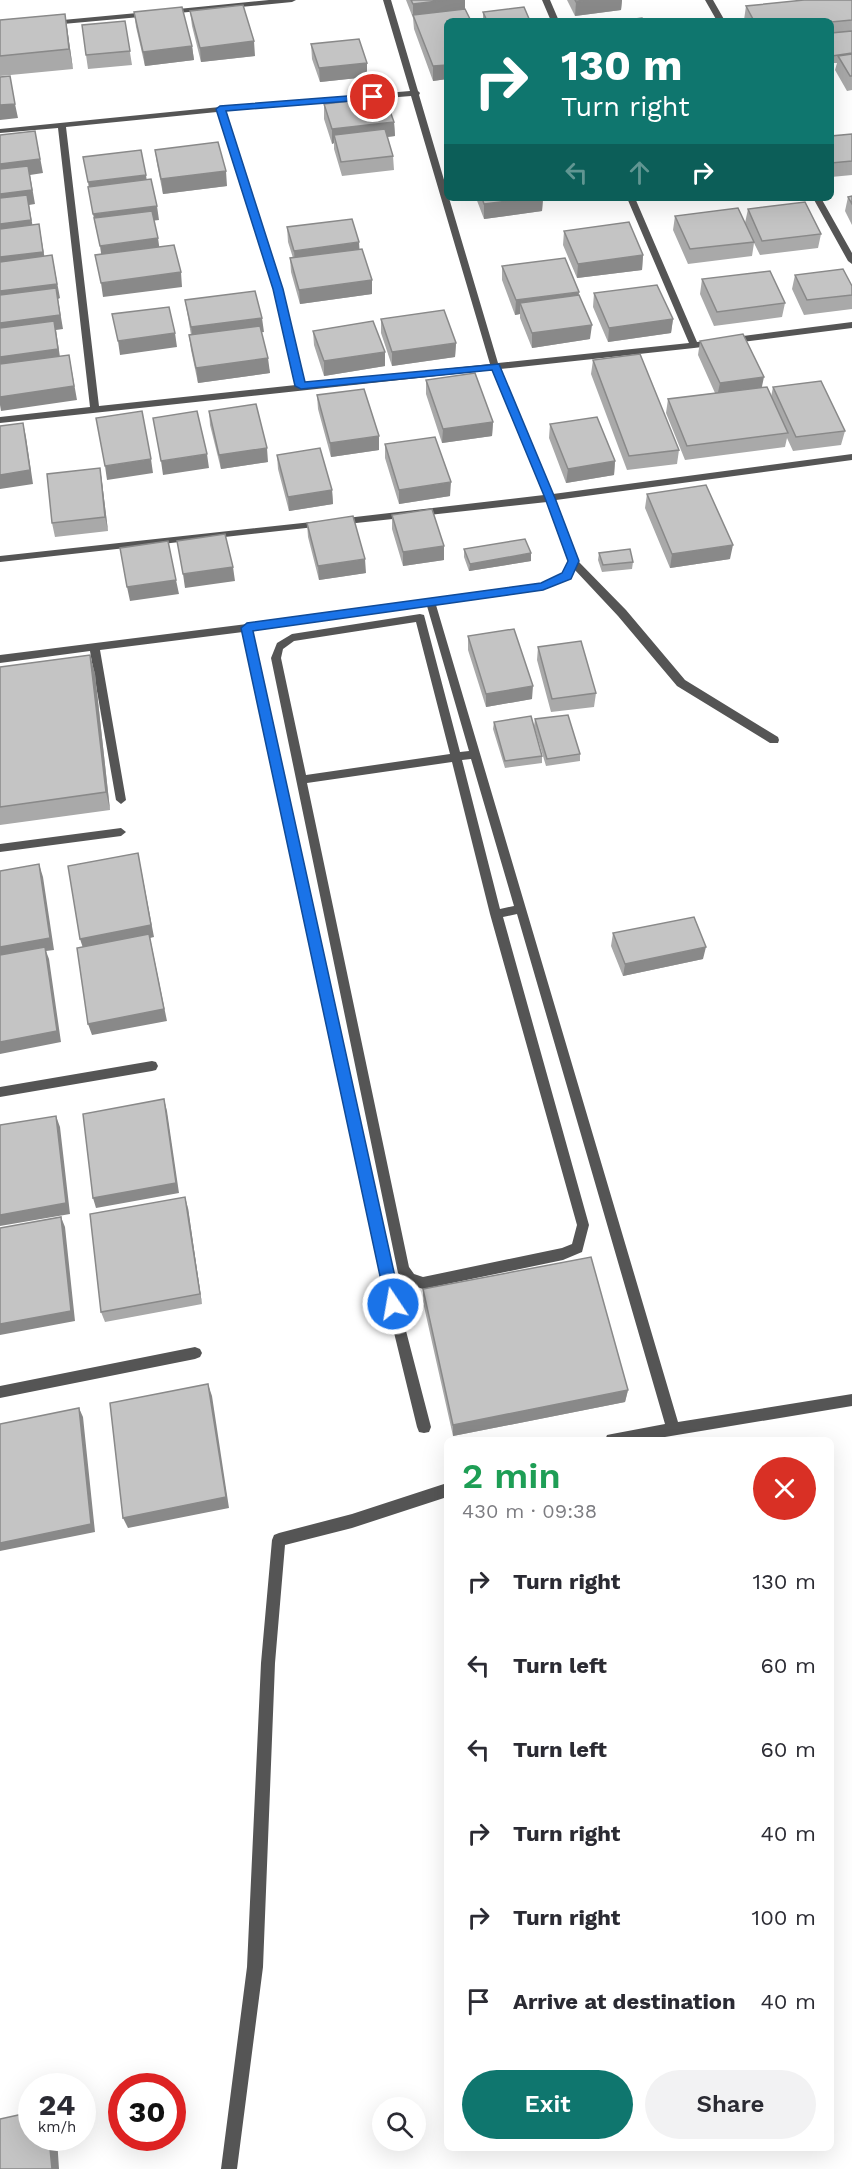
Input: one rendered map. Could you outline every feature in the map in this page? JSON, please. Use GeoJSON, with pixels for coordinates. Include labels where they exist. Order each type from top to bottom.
{"type":"FeatureCollection","features":[{"type":"Feature","properties":{"kind":"street"},"geometry":{"type":"LineString","coordinates":[[46,23],[292,0]]}},
{"type":"Feature","properties":{"kind":"street"},"geometry":{"type":"LineString","coordinates":[[387,0],[444,190]]}},
{"type":"Feature","properties":{"kind":"street"},"geometry":{"type":"LineString","coordinates":[[546,0],[554,18]]}},
{"type":"Feature","properties":{"kind":"street"},"geometry":{"type":"LineString","coordinates":[[709,0],[719,18]]}},
{"type":"Feature","properties":{"kind":"street"},"geometry":{"type":"LineString","coordinates":[[0,131],[220,109],[416,93]]}},
{"type":"Feature","properties":{"kind":"street"},"geometry":{"type":"LineString","coordinates":[[220,109],[278,289],[301,386]]}},
{"type":"Feature","properties":{"kind":"street"},"geometry":{"type":"LineString","coordinates":[[62,124],[95,409]]}},
{"type":"Feature","properties":{"kind":"street"},"geometry":{"type":"LineString","coordinates":[[447,201],[495,367],[550,498],[573,561],[622,613],[681,683],[774,740]]}},
{"type":"Feature","properties":{"kind":"street"},"geometry":{"type":"LineString","coordinates":[[632,201],[694,345]]}},
{"type":"Feature","properties":{"kind":"street"},"geometry":{"type":"LineString","coordinates":[[819,201],[852,261]]}},
{"type":"Feature","properties":{"kind":"street"},"geometry":{"type":"LineString","coordinates":[[0,420],[694,345],[852,325]]}},
{"type":"Feature","properties":{"kind":"street"},"geometry":{"type":"LineString","coordinates":[[0,560],[550,498],[852,458]]}},
{"type":"Feature","properties":{"kind":"street"},"geometry":{"type":"LineString","coordinates":[[0,659],[247,628],[543,586],[567,576],[573,561]]}},
{"type":"Feature","properties":{"kind":"street"},"geometry":{"type":"LineString","coordinates":[[431,603],[673,1428]]}},
{"type":"Feature","properties":{"kind":"street"},"geometry":{"type":"LineString","coordinates":[[420,618],[496,914],[583,1225],[578,1248],[563,1254],[423,1283],[410,1279],[404,1269],[276,658],[277,650],[282,642],[292,638],[420,618],[434,616]]}},
{"type":"Feature","properties":{"kind":"street"},"geometry":{"type":"LineString","coordinates":[[247,628],[393,1304],[424,1427]]}},
{"type":"Feature","properties":{"kind":"street"},"geometry":{"type":"LineString","coordinates":[[94,647],[121,800]]}},
{"type":"Feature","properties":{"kind":"street"},"geometry":{"type":"LineString","coordinates":[[302,780],[475,754]]}},
{"type":"Feature","properties":{"kind":"street"},"geometry":{"type":"LineString","coordinates":[[0,848],[121,832]]}},
{"type":"Feature","properties":{"kind":"street"},"geometry":{"type":"LineString","coordinates":[[496,914],[521,909]]}},
{"type":"Feature","properties":{"kind":"street"},"geometry":{"type":"LineString","coordinates":[[0,1092],[152,1066]]}},
{"type":"Feature","properties":{"kind":"street"},"geometry":{"type":"LineString","coordinates":[[0,1392],[195,1353]]}},
{"type":"Feature","properties":{"kind":"street"},"geometry":{"type":"LineString","coordinates":[[627,1437],[852,1400]]}},
{"type":"Feature","properties":{"kind":"street"},"geometry":{"type":"LineString","coordinates":[[229,2169],[255,1967],[268,1663],[279,1540],[352,1521],[444,1491]]}},
{"type":"Feature","properties":{"kind":"building"},"geometry":{"type":"Polygon","coordinates":[[[411,0],[446,0],[413,4],[411,0]]]}},
{"type":"Feature","properties":{"kind":"building"},"geometry":{"type":"Polygon","coordinates":[[[804,0],[852,0],[852,20],[834,22],[834,18],[752,18],[746,6],[804,0]]]}},
{"type":"Feature","properties":{"kind":"building"},"geometry":{"type":"Polygon","coordinates":[[[243,5],[254,41],[200,48],[190,11],[243,5]]]}},
{"type":"Feature","properties":{"kind":"building"},"geometry":{"type":"Polygon","coordinates":[[[182,7],[192,46],[143,52],[134,12],[182,7]]]}},
{"type":"Feature","properties":{"kind":"building"},"geometry":{"type":"Polygon","coordinates":[[[524,7],[529,18],[486,18],[483,12],[524,7]]]}},
{"type":"Feature","properties":{"kind":"building"},"geometry":{"type":"Polygon","coordinates":[[[465,9],[470,18],[444,18],[444,65],[433,66],[413,15],[465,9]]]}},
{"type":"Feature","properties":{"kind":"building"},"geometry":{"type":"Polygon","coordinates":[[[65,14],[69,49],[0,56],[0,20],[65,14]]]}},
{"type":"Feature","properties":{"kind":"building"},"geometry":{"type":"Polygon","coordinates":[[[125,21],[130,51],[86,55],[82,25],[125,21]]]}},
{"type":"Feature","properties":{"kind":"building"},"geometry":{"type":"Polygon","coordinates":[[[852,31],[852,53],[834,56],[834,33],[852,31]]]}},
{"type":"Feature","properties":{"kind":"building"},"geometry":{"type":"Polygon","coordinates":[[[359,39],[367,63],[319,68],[311,44],[359,39]]]}},
{"type":"Feature","properties":{"kind":"building"},"geometry":{"type":"Polygon","coordinates":[[[852,54],[852,76],[850,76],[838,56],[852,54]]]}},
{"type":"Feature","properties":{"kind":"building"},"geometry":{"type":"Polygon","coordinates":[[[10,76],[15,104],[0,105],[0,77],[10,76]]]}},
{"type":"Feature","properties":{"kind":"building"},"geometry":{"type":"Polygon","coordinates":[[[385,97],[394,122],[332,129],[324,104],[385,97]]]}},
{"type":"Feature","properties":{"kind":"building"},"geometry":{"type":"Polygon","coordinates":[[[385,129],[393,156],[341,162],[334,135],[385,129]]]}},
{"type":"Feature","properties":{"kind":"building"},"geometry":{"type":"Polygon","coordinates":[[[35,131],[40,159],[0,164],[0,135],[35,131]]]}},
{"type":"Feature","properties":{"kind":"building"},"geometry":{"type":"Polygon","coordinates":[[[852,134],[852,161],[834,163],[834,136],[852,134]]]}},
{"type":"Feature","properties":{"kind":"building"},"geometry":{"type":"Polygon","coordinates":[[[218,142],[226,171],[161,179],[155,150],[218,142]]]}},
{"type":"Feature","properties":{"kind":"building"},"geometry":{"type":"Polygon","coordinates":[[[141,150],[146,175],[88,182],[83,157],[141,150]]]}},
{"type":"Feature","properties":{"kind":"building"},"geometry":{"type":"Polygon","coordinates":[[[28,166],[32,190],[0,194],[0,169],[28,166]]]}},
{"type":"Feature","properties":{"kind":"building"},"geometry":{"type":"Polygon","coordinates":[[[151,179],[157,206],[93,214],[88,187],[151,179]]]}},
{"type":"Feature","properties":{"kind":"building"},"geometry":{"type":"Polygon","coordinates":[[[27,195],[31,220],[0,224],[0,198],[27,195]]]}},
{"type":"Feature","properties":{"kind":"building"},"geometry":{"type":"Polygon","coordinates":[[[483,201],[509,201],[484,204],[483,201]]]}},
{"type":"Feature","properties":{"kind":"building"},"geometry":{"type":"Polygon","coordinates":[[[805,202],[821,234],[762,241],[748,209],[805,202]]]}},
{"type":"Feature","properties":{"kind":"building"},"geometry":{"type":"Polygon","coordinates":[[[738,208],[754,242],[690,249],[675,216],[738,208]]]}},
{"type":"Feature","properties":{"kind":"building"},"geometry":{"type":"Polygon","coordinates":[[[152,211],[158,238],[100,246],[94,218],[152,211]]]}},
{"type":"Feature","properties":{"kind":"building"},"geometry":{"type":"Polygon","coordinates":[[[352,219],[359,242],[294,251],[287,227],[352,219]]]}},
{"type":"Feature","properties":{"kind":"building"},"geometry":{"type":"Polygon","coordinates":[[[629,222],[643,255],[578,264],[564,231],[629,222]]]}},
{"type":"Feature","properties":{"kind":"building"},"geometry":{"type":"Polygon","coordinates":[[[39,224],[43,252],[0,257],[0,229],[39,224]]]}},
{"type":"Feature","properties":{"kind":"building"},"geometry":{"type":"Polygon","coordinates":[[[174,245],[181,272],[101,283],[95,255],[174,245]]]}},
{"type":"Feature","properties":{"kind":"building"},"geometry":{"type":"Polygon","coordinates":[[[362,249],[372,280],[299,290],[290,258],[362,249]]]}},
{"type":"Feature","properties":{"kind":"building"},"geometry":{"type":"Polygon","coordinates":[[[52,255],[57,284],[0,291],[0,262],[52,255]]]}},
{"type":"Feature","properties":{"kind":"building"},"geometry":{"type":"Polygon","coordinates":[[[565,258],[579,292],[516,300],[502,266],[565,258]]]}},
{"type":"Feature","properties":{"kind":"building"},"geometry":{"type":"Polygon","coordinates":[[[843,269],[852,286],[852,295],[807,300],[795,275],[843,269]]]}},
{"type":"Feature","properties":{"kind":"building"},"geometry":{"type":"Polygon","coordinates":[[[770,271],[785,303],[717,312],[702,279],[770,271]]]}},
{"type":"Feature","properties":{"kind":"building"},"geometry":{"type":"Polygon","coordinates":[[[657,285],[673,319],[609,328],[594,293],[657,285]]]}},
{"type":"Feature","properties":{"kind":"building"},"geometry":{"type":"Polygon","coordinates":[[[56,288],[60,315],[0,323],[0,295],[56,288]]]}},
{"type":"Feature","properties":{"kind":"building"},"geometry":{"type":"Polygon","coordinates":[[[255,291],[262,318],[191,327],[185,300],[255,291]]]}},
{"type":"Feature","properties":{"kind":"building"},"geometry":{"type":"Polygon","coordinates":[[[579,295],[592,325],[532,333],[520,303],[579,295]]]}},
{"type":"Feature","properties":{"kind":"building"},"geometry":{"type":"Polygon","coordinates":[[[169,307],[175,333],[118,341],[112,314],[169,307]]]}},
{"type":"Feature","properties":{"kind":"building"},"geometry":{"type":"Polygon","coordinates":[[[444,310],[456,343],[392,352],[381,319],[444,310]]]}},
{"type":"Feature","properties":{"kind":"building"},"geometry":{"type":"Polygon","coordinates":[[[54,321],[58,349],[0,357],[0,328],[54,321]]]}},
{"type":"Feature","properties":{"kind":"building"},"geometry":{"type":"Polygon","coordinates":[[[373,321],[385,352],[324,361],[313,331],[373,321]]]}},
{"type":"Feature","properties":{"kind":"building"},"geometry":{"type":"Polygon","coordinates":[[[260,326],[268,358],[196,368],[189,335],[260,326]]]}},
{"type":"Feature","properties":{"kind":"building"},"geometry":{"type":"Polygon","coordinates":[[[743,334],[764,377],[720,383],[700,341],[743,334]]]}},
{"type":"Feature","properties":{"kind":"building"},"geometry":{"type":"Polygon","coordinates":[[[640,354],[679,450],[629,456],[593,360],[640,354]]]}},
{"type":"Feature","properties":{"kind":"building"},"geometry":{"type":"Polygon","coordinates":[[[69,355],[74,386],[0,397],[0,364],[69,355]]]}},
{"type":"Feature","properties":{"kind":"building"},"geometry":{"type":"Polygon","coordinates":[[[475,373],[493,422],[443,429],[426,380],[475,373]]]}},
{"type":"Feature","properties":{"kind":"building"},"geometry":{"type":"Polygon","coordinates":[[[821,381],[845,431],[796,437],[773,387],[821,381]]]}},
{"type":"Feature","properties":{"kind":"building"},"geometry":{"type":"Polygon","coordinates":[[[767,387],[788,433],[687,446],[668,399],[767,387]]]}},
{"type":"Feature","properties":{"kind":"building"},"geometry":{"type":"Polygon","coordinates":[[[364,389],[379,436],[330,443],[317,395],[364,389]]]}},
{"type":"Feature","properties":{"kind":"building"},"geometry":{"type":"Polygon","coordinates":[[[256,404],[267,448],[219,455],[209,411],[256,404]]]}},
{"type":"Feature","properties":{"kind":"building"},"geometry":{"type":"Polygon","coordinates":[[[142,411],[151,459],[105,466],[96,418],[142,411]]]}},
{"type":"Feature","properties":{"kind":"building"},"geometry":{"type":"Polygon","coordinates":[[[197,411],[207,454],[161,461],[153,418],[197,411]]]}},
{"type":"Feature","properties":{"kind":"building"},"geometry":{"type":"Polygon","coordinates":[[[597,417],[615,461],[568,469],[550,424],[597,417]]]}},
{"type":"Feature","properties":{"kind":"building"},"geometry":{"type":"Polygon","coordinates":[[[23,423],[30,470],[0,475],[0,426],[23,423]]]}},
{"type":"Feature","properties":{"kind":"building"},"geometry":{"type":"Polygon","coordinates":[[[435,437],[451,482],[399,490],[385,444],[435,437]]]}},
{"type":"Feature","properties":{"kind":"building"},"geometry":{"type":"Polygon","coordinates":[[[320,448],[332,490],[288,497],[277,455],[320,448]]]}},
{"type":"Feature","properties":{"kind":"building"},"geometry":{"type":"Polygon","coordinates":[[[100,468],[105,517],[52,523],[47,474],[100,468]]]}},
{"type":"Feature","properties":{"kind":"building"},"geometry":{"type":"Polygon","coordinates":[[[706,485],[733,545],[672,554],[647,494],[706,485]]]}},
{"type":"Feature","properties":{"kind":"building"},"geometry":{"type":"Polygon","coordinates":[[[432,509],[444,546],[403,552],[392,515],[432,509]]]}},
{"type":"Feature","properties":{"kind":"building"},"geometry":{"type":"Polygon","coordinates":[[[353,516],[365,559],[318,566],[307,523],[353,516]]]}},
{"type":"Feature","properties":{"kind":"building"},"geometry":{"type":"Polygon","coordinates":[[[225,534],[233,567],[183,574],[177,541],[225,534]]]}},
{"type":"Feature","properties":{"kind":"building"},"geometry":{"type":"Polygon","coordinates":[[[525,539],[531,553],[470,564],[464,549],[525,539]]]}},
{"type":"Feature","properties":{"kind":"building"},"geometry":{"type":"Polygon","coordinates":[[[168,541],[176,580],[127,587],[120,548],[168,541]]]}},
{"type":"Feature","properties":{"kind":"building"},"geometry":{"type":"Polygon","coordinates":[[[630,549],[633,562],[603,565],[599,553],[630,549]]]}},
{"type":"Feature","properties":{"kind":"building"},"geometry":{"type":"Polygon","coordinates":[[[514,629],[533,686],[486,694],[468,636],[514,629]]]}},
{"type":"Feature","properties":{"kind":"building"},"geometry":{"type":"Polygon","coordinates":[[[581,641],[596,693],[552,699],[538,647],[581,641]]]}},
{"type":"Feature","properties":{"kind":"building"},"geometry":{"type":"Polygon","coordinates":[[[90,655],[106,792],[0,807],[0,667],[90,655]]]}},
{"type":"Feature","properties":{"kind":"building"},"geometry":{"type":"Polygon","coordinates":[[[568,715],[580,754],[547,759],[535,719],[568,715]]]}},
{"type":"Feature","properties":{"kind":"building"},"geometry":{"type":"Polygon","coordinates":[[[531,716],[542,756],[505,761],[494,722],[531,716]]]}},
{"type":"Feature","properties":{"kind":"building"},"geometry":{"type":"Polygon","coordinates":[[[138,853],[151,925],[80,939],[68,866],[138,853]]]}},
{"type":"Feature","properties":{"kind":"building"},"geometry":{"type":"Polygon","coordinates":[[[39,864],[50,938],[0,947],[0,871],[39,864]]]}},
{"type":"Feature","properties":{"kind":"building"},"geometry":{"type":"Polygon","coordinates":[[[694,917],[706,947],[625,964],[613,933],[694,917]]]}},
{"type":"Feature","properties":{"kind":"building"},"geometry":{"type":"Polygon","coordinates":[[[149,934],[164,1009],[88,1024],[77,948],[149,934]]]}},
{"type":"Feature","properties":{"kind":"building"},"geometry":{"type":"Polygon","coordinates":[[[45,947],[57,1031],[0,1042],[0,955],[45,947]]]}},
{"type":"Feature","properties":{"kind":"building"},"geometry":{"type":"Polygon","coordinates":[[[164,1099],[176,1183],[93,1198],[83,1114],[164,1099]]]}},
{"type":"Feature","properties":{"kind":"building"},"geometry":{"type":"Polygon","coordinates":[[[56,1116],[66,1203],[0,1215],[0,1125],[56,1116]]]}},
{"type":"Feature","properties":{"kind":"building"},"geometry":{"type":"Polygon","coordinates":[[[185,1197],[200,1294],[101,1312],[90,1214],[185,1197]]]}},
{"type":"Feature","properties":{"kind":"building"},"geometry":{"type":"Polygon","coordinates":[[[61,1217],[71,1311],[0,1324],[0,1228],[61,1217]]]}},
{"type":"Feature","properties":{"kind":"building"},"geometry":{"type":"Polygon","coordinates":[[[591,1257],[628,1390],[453,1425],[423,1289],[591,1257]]]}},
{"type":"Feature","properties":{"kind":"building"},"geometry":{"type":"Polygon","coordinates":[[[208,1384],[226,1497],[123,1518],[110,1403],[208,1384]]]}},
{"type":"Feature","properties":{"kind":"building"},"geometry":{"type":"Polygon","coordinates":[[[79,1408],[91,1524],[0,1543],[0,1424],[79,1408]]]}},
{"type":"Feature","properties":{"kind":"building"},"geometry":{"type":"Polygon","coordinates":[[[18,2115],[18,2151],[50,2151],[52,2169],[0,2169],[0,2119],[18,2115]]]}},
{"type":"Feature","properties":{"kind":"route"},"geometry":{"type":"LineString","coordinates":[[373,97],[220,109],[278,289],[301,386],[495,367],[550,498],[573,561],[567,576],[543,586],[247,628],[393,1304]]}}]}
